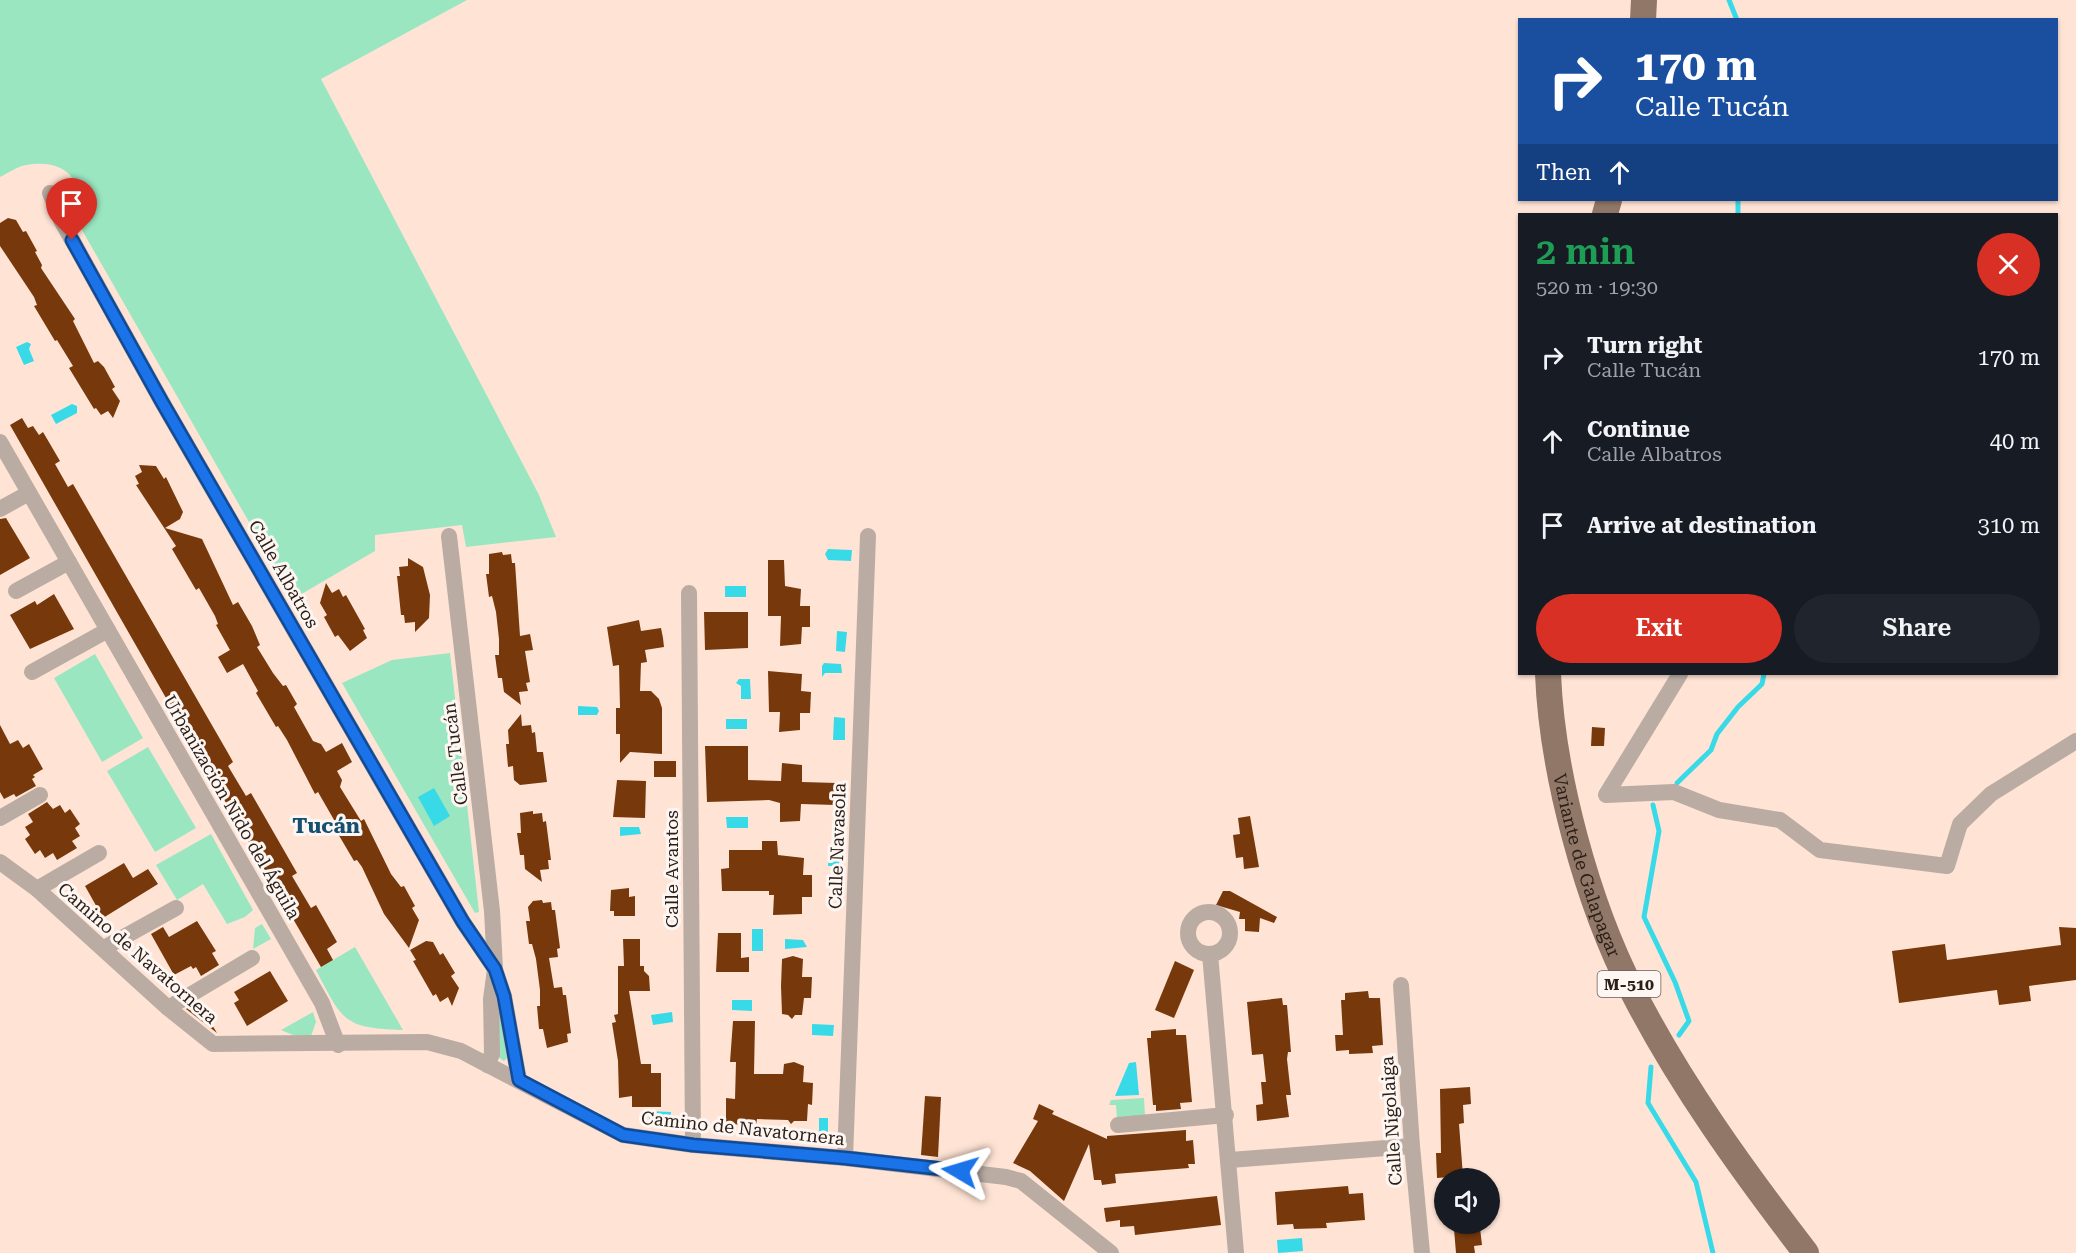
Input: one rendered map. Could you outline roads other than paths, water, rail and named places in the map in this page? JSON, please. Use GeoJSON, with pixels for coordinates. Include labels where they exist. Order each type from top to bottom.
{"type":"FeatureCollection","features":[{"type":"Feature","properties":{"kind":"main road"},"geometry":{"type":"LineString","coordinates":[[1643,18],[1644,0]]}},
{"type":"Feature","properties":{"kind":"main road","name":"Variante de Galapagar"},"geometry":{"type":"LineString","coordinates":[[1548,675],[1559,767],[1573,826],[1597,907],[1632,991],[1678,1071],[1767,1202],[1806,1253]]}},
{"type":"Feature","properties":{"kind":"street","name":"Calle Albatros"},"geometry":{"type":"LineString","coordinates":[[50,193],[61,220],[162,402],[451,901],[495,969]]}},
{"type":"Feature","properties":{"kind":"street","name":"Urbanización Nido del Águila"},"geometry":{"type":"LineString","coordinates":[[0,442],[322,1003],[339,1045]]}},
{"type":"Feature","properties":{"kind":"street"},"geometry":{"type":"LineString","coordinates":[[0,509],[29,493]]}},
{"type":"Feature","properties":{"kind":"street","name":"Calle Tucán"},"geometry":{"type":"LineString","coordinates":[[449,536],[492,911],[495,969],[491,999],[492,1054],[488,1065]]}},
{"type":"Feature","properties":{"kind":"street","name":"Calle Navasola"},"geometry":{"type":"LineString","coordinates":[[845,1158],[868,536]]}},
{"type":"Feature","properties":{"kind":"street"},"geometry":{"type":"LineString","coordinates":[[16,591],[69,562]]}},
{"type":"Feature","properties":{"kind":"street","name":"Calle Avantos"},"geometry":{"type":"LineString","coordinates":[[689,593],[693,1145]]}},
{"type":"Feature","properties":{"kind":"street"},"geometry":{"type":"LineString","coordinates":[[32,672],[108,630]]}},
{"type":"Feature","properties":{"kind":"street"},"geometry":{"type":"LineString","coordinates":[[1679,675],[1606,795],[1674,792],[1719,810],[1780,820],[1820,850],[1947,866],[1960,824],[1991,794],[2076,741]]}},
{"type":"Feature","properties":{"kind":"street"},"geometry":{"type":"LineString","coordinates":[[0,818],[40,795]]}},
{"type":"Feature","properties":{"kind":"street"},"geometry":{"type":"LineString","coordinates":[[37,890],[99,853]]}},
{"type":"Feature","properties":{"kind":"street","name":"Camino de Navatornera"},"geometry":{"type":"LineString","coordinates":[[0,862],[37,890],[168,1008],[213,1044],[339,1045],[427,1042],[461,1050],[623,1135],[693,1145],[845,1158],[1006,1177],[1021,1181],[1111,1253]]}},
{"type":"Feature","properties":{"kind":"street"},"geometry":{"type":"LineString","coordinates":[[104,948],[176,908]]}},
{"type":"Feature","properties":{"kind":"street"},"geometry":{"type":"LineString","coordinates":[[1210,954],[1230,1160],[1236,1253]]}},
{"type":"Feature","properties":{"kind":"street"},"geometry":{"type":"LineString","coordinates":[[168,1008],[252,958]]}},
{"type":"Feature","properties":{"kind":"street","name":"Calle Tucán"},"geometry":{"type":"LineString","coordinates":[[495,969],[504,996],[519,1080]]}},
{"type":"Feature","properties":{"kind":"street","name":"Calle Nigolaiga"},"geometry":{"type":"LineString","coordinates":[[1401,985],[1422,1253]]}},
{"type":"Feature","properties":{"kind":"street"},"geometry":{"type":"LineString","coordinates":[[1118,1125],[1226,1115]]}},
{"type":"Feature","properties":{"kind":"street"},"geometry":{"type":"LineString","coordinates":[[1230,1160],[1412,1146]]}},
{"type":"Feature","properties":{"kind":"water"},"geometry":{"type":"Polygon","coordinates":[[[27,342],[31,344],[29,349],[34,361],[24,365],[16,347],[27,342]]]}},
{"type":"Feature","properties":{"kind":"water"},"geometry":{"type":"Polygon","coordinates":[[[72,404],[77,406],[77,413],[56,424],[51,415],[72,404]]]}},
{"type":"Feature","properties":{"kind":"water"},"geometry":{"type":"Polygon","coordinates":[[[828,549],[852,550],[851,561],[828,560],[825,554],[828,549]]]}},
{"type":"Feature","properties":{"kind":"water"},"geometry":{"type":"Polygon","coordinates":[[[725,586],[746,586],[746,597],[725,597],[725,586]]]}},
{"type":"Feature","properties":{"kind":"water"},"geometry":{"type":"Polygon","coordinates":[[[837,631],[847,632],[845,652],[836,651],[837,631]]]}},
{"type":"Feature","properties":{"kind":"water"},"geometry":{"type":"Polygon","coordinates":[[[824,663],[841,664],[842,673],[825,673],[822,677],[824,663]]]}},
{"type":"Feature","properties":{"kind":"water"},"geometry":{"type":"Polygon","coordinates":[[[739,679],[750,679],[751,699],[741,699],[741,686],[736,683],[739,679]]]}},
{"type":"Feature","properties":{"kind":"water"},"geometry":{"type":"Polygon","coordinates":[[[578,706],[597,707],[599,711],[597,715],[578,715],[578,706]]]}},
{"type":"Feature","properties":{"kind":"water"},"geometry":{"type":"Polygon","coordinates":[[[834,717],[845,718],[845,740],[833,740],[834,717]]]}},
{"type":"Feature","properties":{"kind":"water"},"geometry":{"type":"Polygon","coordinates":[[[726,719],[747,719],[747,729],[726,729],[726,719]]]}},
{"type":"Feature","properties":{"kind":"water"},"geometry":{"type":"Polygon","coordinates":[[[434,788],[450,816],[434,826],[418,797],[434,788]]]}},
{"type":"Feature","properties":{"kind":"water"},"geometry":{"type":"Polygon","coordinates":[[[726,817],[748,817],[748,828],[727,828],[726,817]]]}},
{"type":"Feature","properties":{"kind":"water"},"geometry":{"type":"Polygon","coordinates":[[[620,827],[639,827],[641,834],[620,836],[620,827]]]}},
{"type":"Feature","properties":{"kind":"water"},"geometry":{"type":"Polygon","coordinates":[[[829,845],[840,845],[839,866],[828,866],[829,845]]]}},
{"type":"Feature","properties":{"kind":"water"},"geometry":{"type":"Polygon","coordinates":[[[752,929],[763,929],[763,951],[752,951],[752,929]]]}},
{"type":"Feature","properties":{"kind":"water"},"geometry":{"type":"Polygon","coordinates":[[[785,939],[803,940],[807,947],[785,949],[785,939]]]}},
{"type":"Feature","properties":{"kind":"water"},"geometry":{"type":"Polygon","coordinates":[[[732,1000],[752,1000],[752,1011],[732,1010],[732,1000]]]}},
{"type":"Feature","properties":{"kind":"water"},"geometry":{"type":"Polygon","coordinates":[[[672,1012],[673,1022],[653,1025],[651,1015],[672,1012]]]}},
{"type":"Feature","properties":{"kind":"water"},"geometry":{"type":"Polygon","coordinates":[[[812,1024],[834,1025],[833,1036],[812,1035],[812,1024]]]}},
{"type":"Feature","properties":{"kind":"water"},"geometry":{"type":"Polygon","coordinates":[[[1136,1062],[1139,1095],[1115,1096],[1129,1063],[1136,1062]]]}},
{"type":"Feature","properties":{"kind":"water"},"geometry":{"type":"Polygon","coordinates":[[[649,1111],[671,1112],[670,1122],[649,1121],[649,1111]]]}},
{"type":"Feature","properties":{"kind":"water"},"geometry":{"type":"Polygon","coordinates":[[[819,1118],[828,1118],[828,1138],[815,1139],[815,1135],[819,1135],[819,1118]]]}},
{"type":"Feature","properties":{"kind":"water"},"geometry":{"type":"Polygon","coordinates":[[[1302,1238],[1303,1251],[1278,1253],[1277,1240],[1302,1238]]]}},
{"type":"Feature","properties":{"kind":"waterway"},"geometry":{"type":"LineString","coordinates":[[1729,0],[1736,18]]}},
{"type":"Feature","properties":{"kind":"waterway"},"geometry":{"type":"LineString","coordinates":[[1738,201],[1738,213]]}},
{"type":"Feature","properties":{"kind":"waterway"},"geometry":{"type":"LineString","coordinates":[[1677,783],[1711,750],[1717,734],[1738,707],[1762,684],[1764,675]]}},
{"type":"Feature","properties":{"kind":"waterway"},"geometry":{"type":"LineString","coordinates":[[1653,805],[1659,831],[1644,917],[1675,982],[1689,1021],[1679,1035]]}},
{"type":"Feature","properties":{"kind":"waterway"},"geometry":{"type":"LineString","coordinates":[[1651,1067],[1648,1103],[1696,1182],[1713,1253]]}},
{"type":"Feature","properties":{"kind":"district","name":"Tucán"},"geometry":{"type":"Point","coordinates":[326,826]}}]}
